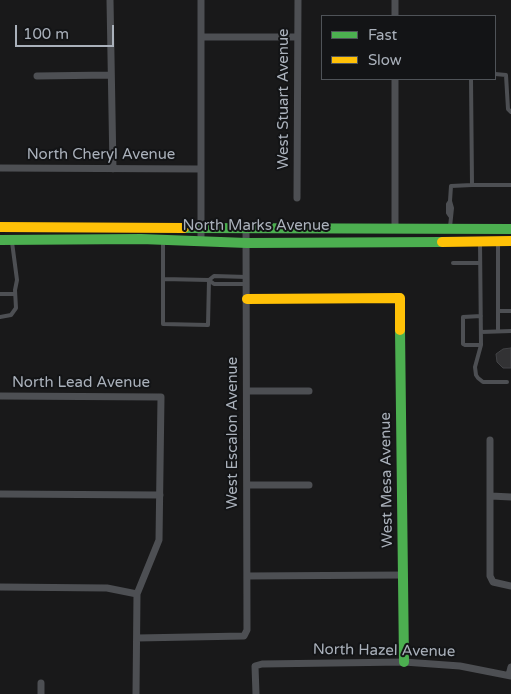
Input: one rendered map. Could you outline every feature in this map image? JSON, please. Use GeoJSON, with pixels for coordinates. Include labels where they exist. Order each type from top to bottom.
{"type":"FeatureCollection","features":[{"type":"Feature","properties":{"kind":"main road","name":"North Marks Avenue"},"geometry":{"type":"LineString","coordinates":[[0,227],[511,229]]}},
{"type":"Feature","properties":{"kind":"main road"},"geometry":{"type":"LineString","coordinates":[[325,241],[330,237],[344,235],[388,234],[392,233],[395,228]]}},
{"type":"Feature","properties":{"kind":"main road"},"geometry":{"type":"LineString","coordinates":[[480,242],[490,236],[511,235]]}},
{"type":"Feature","properties":{"kind":"main road","name":"North Marks Avenue"},"geometry":{"type":"LineString","coordinates":[[0,240],[247,242],[511,241]]}},
{"type":"Feature","properties":{"kind":"main road","name":"West Mesa Avenue"},"geometry":{"type":"LineString","coordinates":[[247,299],[400,298],[404,662]]}},
{"type":"Feature","properties":{"kind":"street"},"geometry":{"type":"LineString","coordinates":[[110,0],[113,169]]}},
{"type":"Feature","properties":{"kind":"street"},"geometry":{"type":"LineString","coordinates":[[201,0],[201,241]]}},
{"type":"Feature","properties":{"kind":"street","name":"West Stuart Avenue"},"geometry":{"type":"LineString","coordinates":[[297,198],[298,0]]}},
{"type":"Feature","properties":{"kind":"street"},"geometry":{"type":"LineString","coordinates":[[395,0],[395,15]]}},
{"type":"Feature","properties":{"kind":"street"},"geometry":{"type":"LineString","coordinates":[[201,37],[298,36]]}},
{"type":"Feature","properties":{"kind":"street"},"geometry":{"type":"LineString","coordinates":[[37,76],[111,76]]}},
{"type":"Feature","properties":{"kind":"street"},"geometry":{"type":"LineString","coordinates":[[395,80],[395,228]]}},
{"type":"Feature","properties":{"kind":"street","name":"North Cheryl Avenue"},"geometry":{"type":"LineString","coordinates":[[0,168],[201,169]]}},
{"type":"Feature","properties":{"kind":"street","name":"West Escalon Avenue"},"geometry":{"type":"LineString","coordinates":[[137,638],[244,636],[248,624],[246,229]]}},
{"type":"Feature","properties":{"kind":"street"},"geometry":{"type":"LineString","coordinates":[[247,391],[310,391]]}},
{"type":"Feature","properties":{"kind":"street","name":"North Lead Avenue"},"geometry":{"type":"LineString","coordinates":[[0,396],[161,397],[160,495]]}},
{"type":"Feature","properties":{"kind":"street"},"geometry":{"type":"LineString","coordinates":[[490,440],[490,576],[493,582],[511,586]]}},
{"type":"Feature","properties":{"kind":"street"},"geometry":{"type":"LineString","coordinates":[[247,485],[310,485]]}},
{"type":"Feature","properties":{"kind":"street"},"geometry":{"type":"LineString","coordinates":[[0,494],[160,495],[159,540],[137,594],[136,694]]}},
{"type":"Feature","properties":{"kind":"street"},"geometry":{"type":"LineString","coordinates":[[490,496],[511,497]]}},
{"type":"Feature","properties":{"kind":"street"},"geometry":{"type":"LineString","coordinates":[[247,576],[404,575]]}},
{"type":"Feature","properties":{"kind":"street"},"geometry":{"type":"LineString","coordinates":[[0,588],[107,588],[137,594]]}},
{"type":"Feature","properties":{"kind":"street","name":"North Hazel Avenue"},"geometry":{"type":"LineString","coordinates":[[256,694],[255,666],[262,664],[404,662],[460,666],[510,676]]}},
{"type":"Feature","properties":{"kind":"street"},"geometry":{"type":"LineString","coordinates":[[510,676],[511,667]]}},
{"type":"Feature","properties":{"kind":"street"},"geometry":{"type":"LineString","coordinates":[[41,683],[41,694]]}},
{"type":"Feature","properties":{"kind":"lane"},"geometry":{"type":"LineString","coordinates":[[496,74],[504,74],[507,77],[508,109],[511,112]]}},
{"type":"Feature","properties":{"kind":"lane"},"geometry":{"type":"LineString","coordinates":[[471,80],[472,185]]}},
{"type":"Feature","properties":{"kind":"lane"},"geometry":{"type":"LineString","coordinates":[[450,229],[448,204],[451,186],[511,185]]}},
{"type":"Feature","properties":{"kind":"lane"},"geometry":{"type":"LineString","coordinates":[[0,316],[11,315],[16,308],[17,280],[11,240]]}},
{"type":"Feature","properties":{"kind":"lane"},"geometry":{"type":"LineString","coordinates":[[163,240],[163,324],[208,325],[209,280]]}},
{"type":"Feature","properties":{"kind":"lane"},"geometry":{"type":"LineString","coordinates":[[498,241],[498,331]]}},
{"type":"Feature","properties":{"kind":"lane"},"geometry":{"type":"LineString","coordinates":[[480,242],[481,345],[475,367],[478,378],[483,382],[507,382]]}},
{"type":"Feature","properties":{"kind":"lane"},"geometry":{"type":"LineString","coordinates":[[453,263],[480,263]]}},
{"type":"Feature","properties":{"kind":"lane"},"geometry":{"type":"LineString","coordinates":[[209,280],[214,276],[247,280]]}},
{"type":"Feature","properties":{"kind":"lane"},"geometry":{"type":"LineString","coordinates":[[163,279],[209,280],[214,284],[247,280]]}},
{"type":"Feature","properties":{"kind":"lane"},"geometry":{"type":"LineString","coordinates":[[0,294],[15,294]]}},
{"type":"Feature","properties":{"kind":"lane"},"geometry":{"type":"LineString","coordinates":[[498,311],[511,311]]}},
{"type":"Feature","properties":{"kind":"lane"},"geometry":{"type":"LineString","coordinates":[[481,316],[463,317],[463,344],[481,345]]}},
{"type":"Feature","properties":{"kind":"lane"},"geometry":{"type":"LineString","coordinates":[[481,332],[511,331]]}},
{"type":"Feature","properties":{"kind":"building"},"geometry":{"type":"Polygon","coordinates":[[[511,348],[511,368],[503,368],[497,362],[496,354],[503,349],[511,348]]]}},
{"type":"Feature","properties":{"kind":"traffic: fast"},"geometry":{"type":"LineString","coordinates":[[184,228],[511,229]]}},
{"type":"Feature","properties":{"kind":"traffic: fast"},"geometry":{"type":"LineString","coordinates":[[0,240],[141,239],[247,243],[442,242]]}},
{"type":"Feature","properties":{"kind":"traffic: fast"},"geometry":{"type":"LineString","coordinates":[[400,330],[404,662]]}},
{"type":"Feature","properties":{"kind":"traffic: slow"},"geometry":{"type":"LineString","coordinates":[[0,227],[184,228]]}},
{"type":"Feature","properties":{"kind":"traffic: slow"},"geometry":{"type":"LineString","coordinates":[[442,242],[511,241]]}},
{"type":"Feature","properties":{"kind":"traffic: slow"},"geometry":{"type":"LineString","coordinates":[[247,299],[400,298],[400,330]]}}]}
